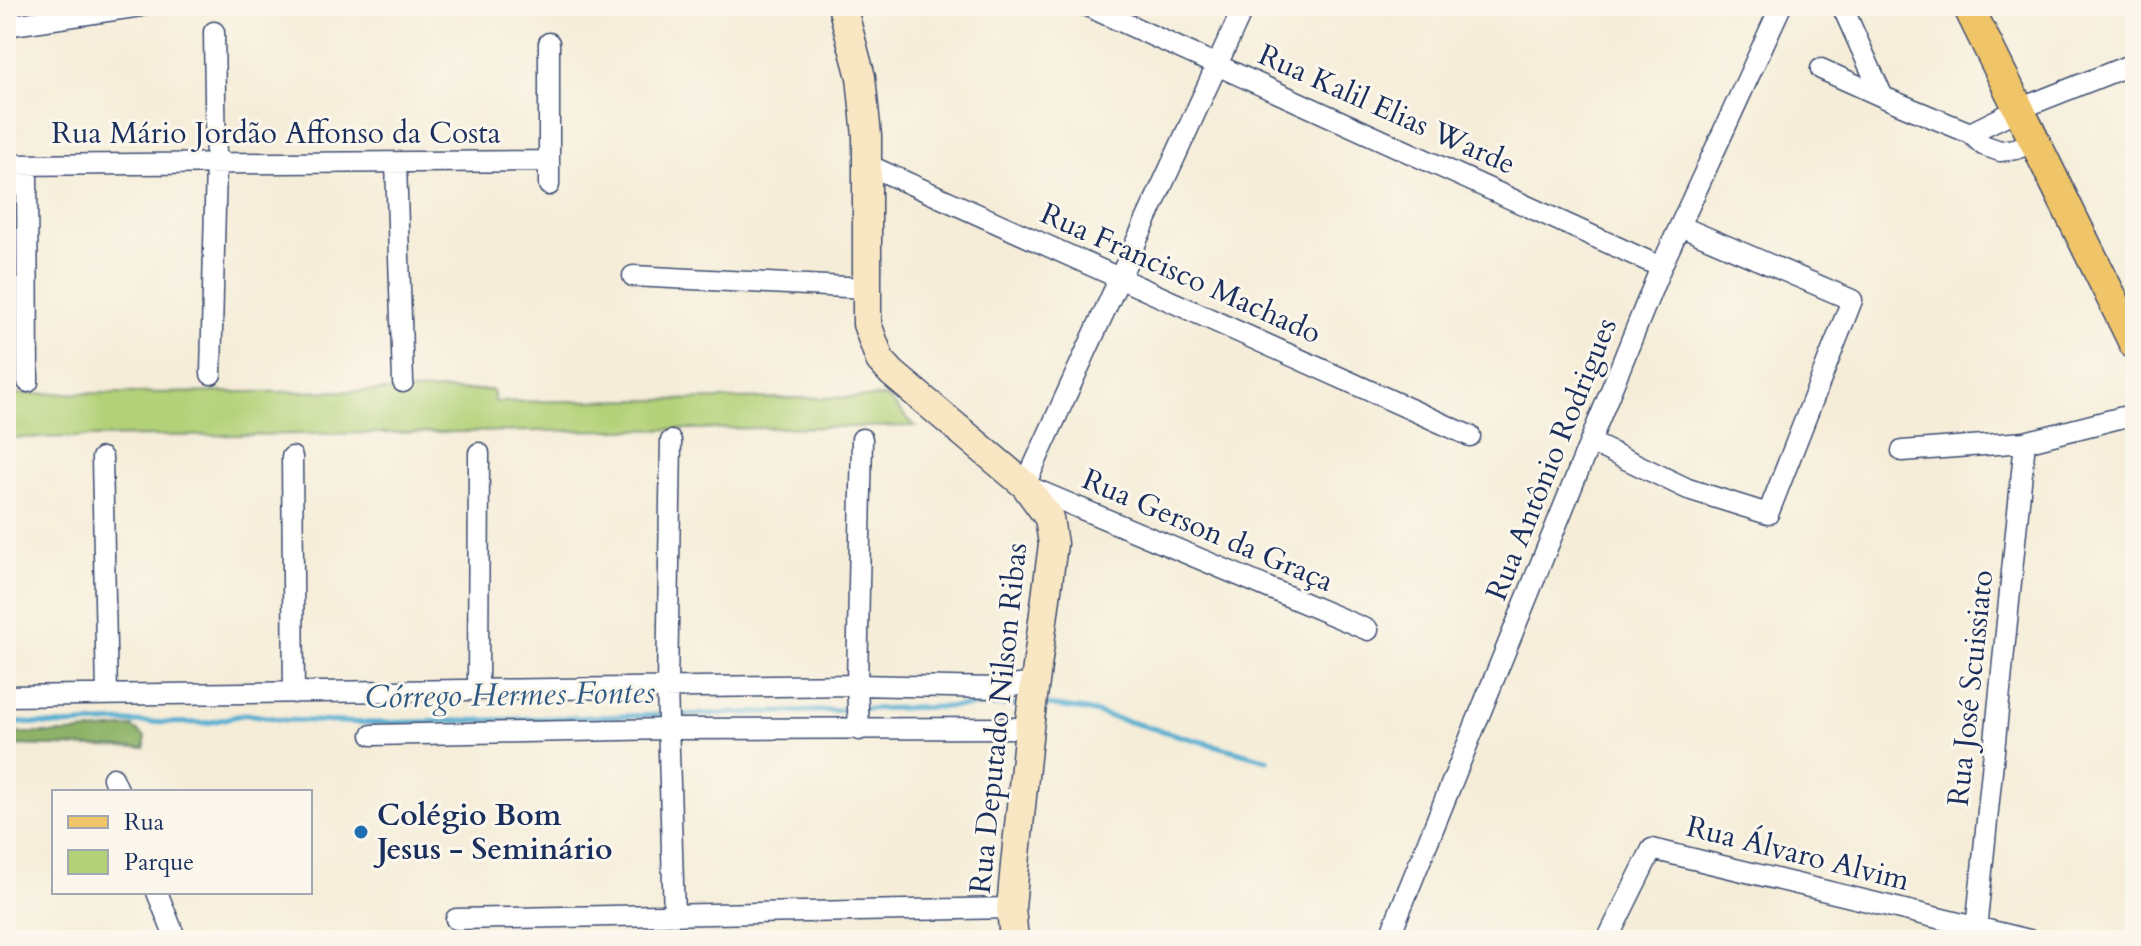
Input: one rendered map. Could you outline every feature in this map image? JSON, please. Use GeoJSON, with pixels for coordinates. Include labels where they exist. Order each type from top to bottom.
{"type":"FeatureCollection","features":[{"type":"Feature","properties":{"kind":"main road"},"geometry":{"type":"LineString","coordinates":[[1968,6],[2135,345]]}},
{"type":"Feature","properties":{"kind":"street"},"geometry":{"type":"LineString","coordinates":[[6,26],[141,6]]}},
{"type":"Feature","properties":{"kind":"street","name":"Rua Deputado Nilson Ribas"},"geometry":{"type":"LineString","coordinates":[[842,6],[861,77],[868,165],[867,324],[880,360],[1025,485],[1049,518],[1053,544],[1029,728],[1011,908],[1014,940]]}},
{"type":"Feature","properties":{"kind":"street","name":"Rua Kalil Elias Warde"},"geometry":{"type":"LineString","coordinates":[[1087,6],[1661,267]]}},
{"type":"Feature","properties":{"kind":"street"},"geometry":{"type":"LineString","coordinates":[[1025,485],[1244,6]]}},
{"type":"Feature","properties":{"kind":"street","name":"Rua Antônio Rodrigues"},"geometry":{"type":"LineString","coordinates":[[1388,940],[1661,267],[1781,6]]}},
{"type":"Feature","properties":{"kind":"street"},"geometry":{"type":"LineString","coordinates":[[1842,6],[1883,97]]}},
{"type":"Feature","properties":{"kind":"street"},"geometry":{"type":"LineString","coordinates":[[211,374],[216,164],[214,32]]}},
{"type":"Feature","properties":{"kind":"street"},"geometry":{"type":"LineString","coordinates":[[549,43],[549,185]]}},
{"type":"Feature","properties":{"kind":"street"},"geometry":{"type":"LineString","coordinates":[[1970,133],[2019,109],[2135,63]]}},
{"type":"Feature","properties":{"kind":"street"},"geometry":{"type":"LineString","coordinates":[[1821,69],[1970,133],[1983,145],[2000,151],[2016,149],[2034,141]]}},
{"type":"Feature","properties":{"kind":"street","name":"Rua Mário Jordão Affonso da Costa"},"geometry":{"type":"LineString","coordinates":[[6,165],[547,161]]}},
{"type":"Feature","properties":{"kind":"street"},"geometry":{"type":"LineString","coordinates":[[396,163],[403,382]]}},
{"type":"Feature","properties":{"kind":"street"},"geometry":{"type":"LineString","coordinates":[[27,165],[28,382]]}},
{"type":"Feature","properties":{"kind":"street","name":"Rua Francisco Machado"},"geometry":{"type":"LineString","coordinates":[[868,165],[1470,436]]}},
{"type":"Feature","properties":{"kind":"street"},"geometry":{"type":"LineString","coordinates":[[1590,442],[1688,489],[1768,514],[1852,300],[1680,226]]}},
{"type":"Feature","properties":{"kind":"street"},"geometry":{"type":"LineString","coordinates":[[633,276],[866,288]]}},
{"type":"Feature","properties":{"kind":"street"},"geometry":{"type":"LineString","coordinates":[[1902,451],[2025,442],[2135,414]]}},
{"type":"Feature","properties":{"kind":"street"},"geometry":{"type":"LineString","coordinates":[[859,730],[857,685],[862,439]]}},
{"type":"Feature","properties":{"kind":"street"},"geometry":{"type":"LineString","coordinates":[[671,441],[667,687],[674,916]]}},
{"type":"Feature","properties":{"kind":"street","name":"Rua José Scuissiato"},"geometry":{"type":"LineString","coordinates":[[1976,934],[2025,442]]}},
{"type":"Feature","properties":{"kind":"street"},"geometry":{"type":"LineString","coordinates":[[478,690],[479,453]]}},
{"type":"Feature","properties":{"kind":"street"},"geometry":{"type":"LineString","coordinates":[[292,457],[294,693]]}},
{"type":"Feature","properties":{"kind":"street"},"geometry":{"type":"LineString","coordinates":[[102,458],[107,694]]}},
{"type":"Feature","properties":{"kind":"street","name":"Rua Gerson da Graça"},"geometry":{"type":"LineString","coordinates":[[1025,485],[1368,630]]}},
{"type":"Feature","properties":{"kind":"street"},"geometry":{"type":"LineString","coordinates":[[6,696],[857,685],[996,688],[1035,683]]}},
{"type":"Feature","properties":{"kind":"street"},"geometry":{"type":"LineString","coordinates":[[372,735],[668,729],[1029,728]]}},
{"type":"Feature","properties":{"kind":"street","name":"Rua Álvaro Alvim"},"geometry":{"type":"LineString","coordinates":[[1607,940],[1652,849],[1976,934],[2029,940]]}},
{"type":"Feature","properties":{"kind":"street"},"geometry":{"type":"LineString","coordinates":[[158,894],[176,940]]}},
{"type":"Feature","properties":{"kind":"street"},"geometry":{"type":"LineString","coordinates":[[456,919],[1011,908]]}},
{"type":"Feature","properties":{"kind":"green space"},"geometry":{"type":"Polygon","coordinates":[[[493,390],[495,402],[887,397],[915,426],[6,438],[6,394],[493,390]]]}},
{"type":"Feature","properties":{"kind":"green space"},"geometry":{"type":"Polygon","coordinates":[[[132,727],[145,737],[145,748],[6,745],[6,733],[68,733],[132,727]]]}},
{"type":"Feature","properties":{"kind":"waterway","name":"Córrego Hermes Fontes"},"geometry":{"type":"LineString","coordinates":[[862,709],[1017,705]]}},
{"type":"Feature","properties":{"kind":"waterway"},"geometry":{"type":"LineString","coordinates":[[1047,705],[1086,710],[1268,760]]}},
{"type":"Feature","properties":{"kind":"waterway","name":"Córrego Hermes Fontes"},"geometry":{"type":"LineString","coordinates":[[674,715],[852,710]]}},
{"type":"Feature","properties":{"kind":"waterway","name":"Córrego Hermes Fontes"},"geometry":{"type":"LineString","coordinates":[[6,722],[61,725],[207,723],[246,714],[285,720],[373,723],[664,715]]}},
{"type":"Feature","properties":{"kind":"place","name":"Colégio Bom Jesus - Seminário"},"geometry":{"type":"Point","coordinates":[361,832]}}]}
